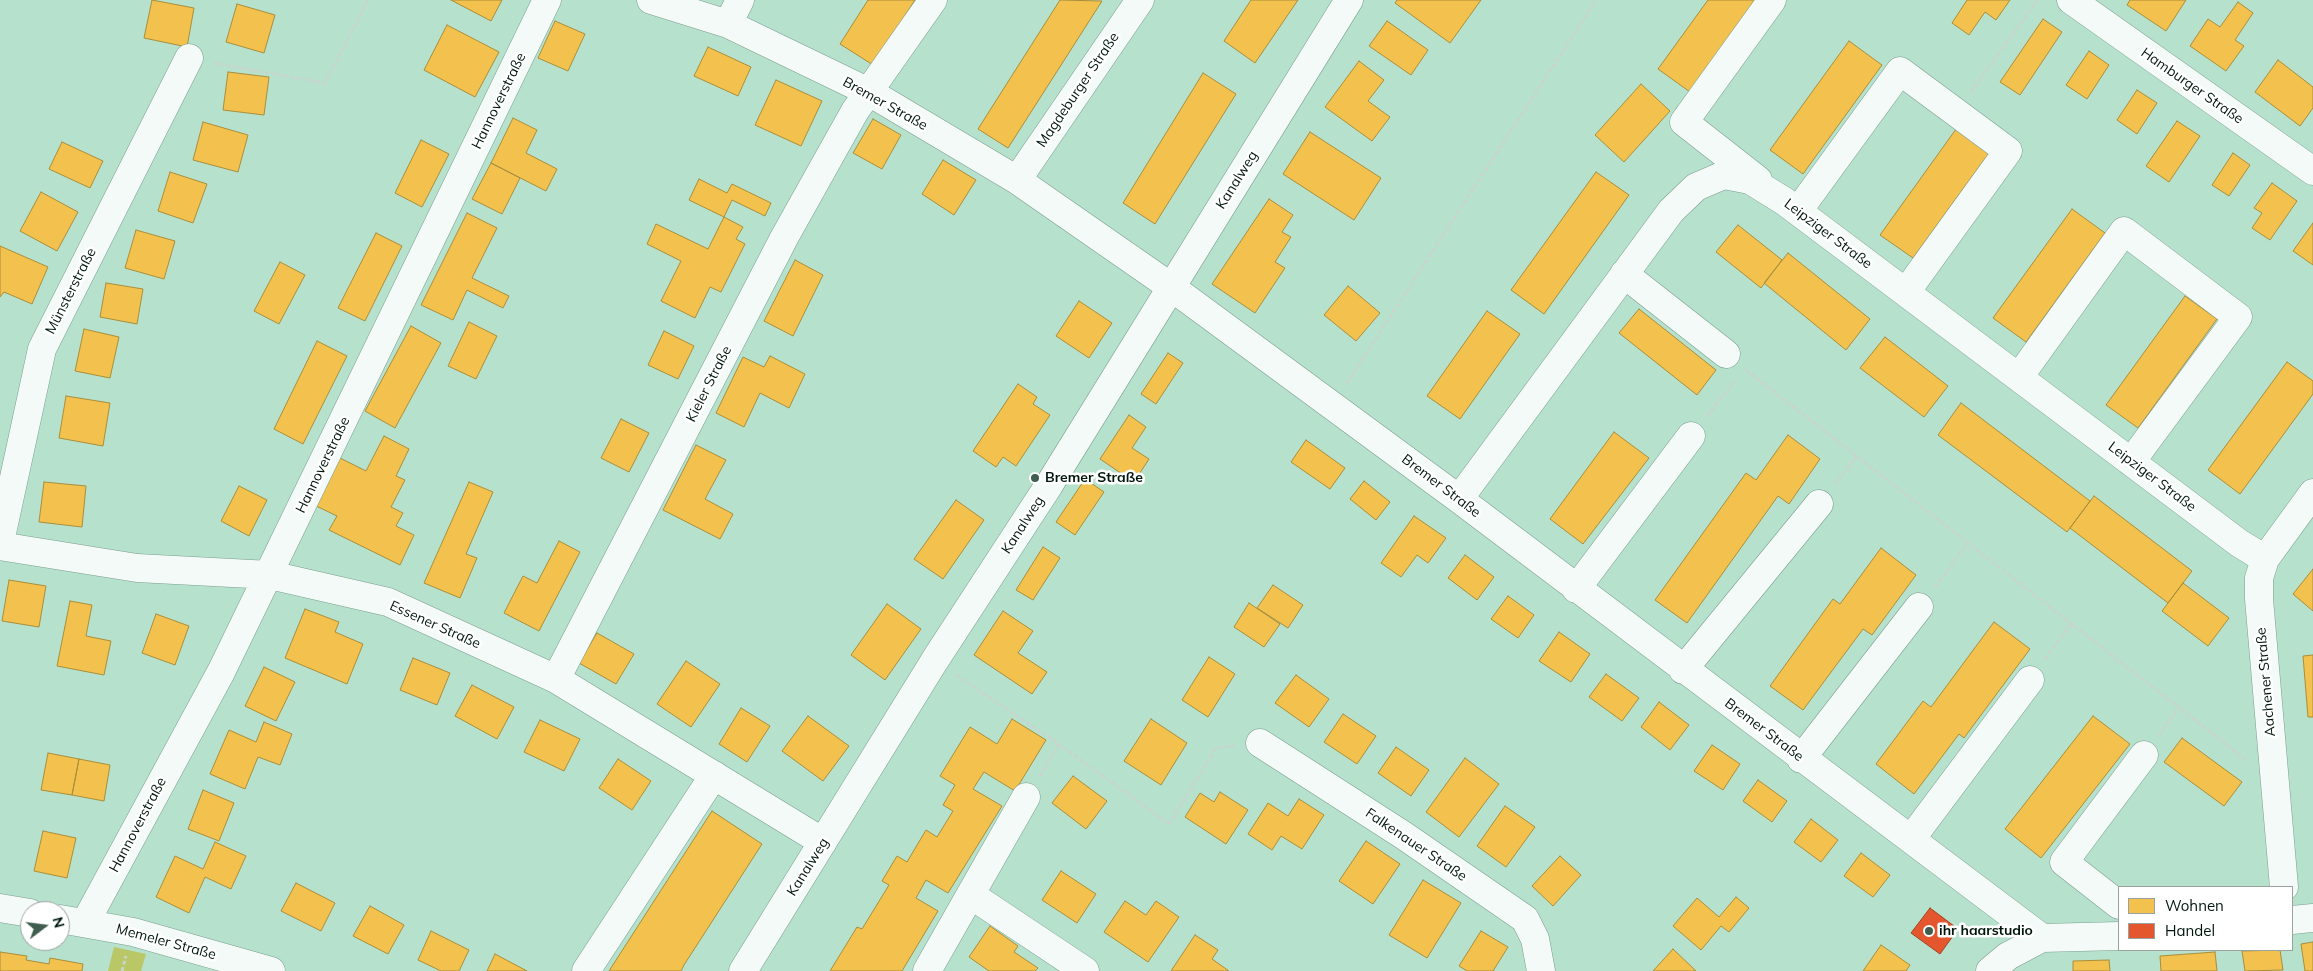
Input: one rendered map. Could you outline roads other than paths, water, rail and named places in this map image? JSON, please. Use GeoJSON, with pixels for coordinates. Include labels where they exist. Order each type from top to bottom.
{"type":"FeatureCollection","features":[{"type":"Feature","properties":{"kind":"street","name":"Hannoverstraße"},"geometry":{"type":"LineString","coordinates":[[72,921],[221,672],[547,0]]}},
{"type":"Feature","properties":{"kind":"street","name":"Bremer Straße"},"geometry":{"type":"LineString","coordinates":[[650,0],[728,24],[869,92],[1016,180],[1171,287],[1459,499],[1801,759],[2042,938]]}},
{"type":"Feature","properties":{"kind":"street"},"geometry":{"type":"LineString","coordinates":[[728,24],[740,0]]}},
{"type":"Feature","properties":{"kind":"street","name":"Kieler Straße"},"geometry":{"type":"LineString","coordinates":[[556,679],[784,238],[855,111],[934,0]]}},
{"type":"Feature","properties":{"kind":"street","name":"Magdeburger Straße"},"geometry":{"type":"LineString","coordinates":[[1016,180],[1140,0]]}},
{"type":"Feature","properties":{"kind":"street","name":"Kanalweg"},"geometry":{"type":"LineString","coordinates":[[743,971],[935,660],[1049,485],[1348,0]]}},
{"type":"Feature","properties":{"kind":"street"},"geometry":{"type":"LineString","coordinates":[[1772,0],[1684,122],[1791,206],[1900,71],[2008,150],[1906,292]]}},
{"type":"Feature","properties":{"kind":"street","name":"Hamburger Straße"},"geometry":{"type":"LineString","coordinates":[[2071,0],[2313,171]]}},
{"type":"Feature","properties":{"kind":"street","name":"Münsterstraße"},"geometry":{"type":"LineString","coordinates":[[0,542],[42,349],[189,58]]}},
{"type":"Feature","properties":{"kind":"street","name":"Leipziger Straße"},"geometry":{"type":"LineString","coordinates":[[1459,499],[1671,211],[1696,187],[1724,175],[1750,180],[1791,206],[2239,543],[2265,559]]}},
{"type":"Feature","properties":{"kind":"street"},"geometry":{"type":"LineString","coordinates":[[2019,377],[2124,232],[2238,317],[2131,462]]}},
{"type":"Feature","properties":{"kind":"street"},"geometry":{"type":"LineString","coordinates":[[1624,274],[1726,354]]}},
{"type":"Feature","properties":{"kind":"street"},"geometry":{"type":"LineString","coordinates":[[1576,589],[1692,436]]}},
{"type":"Feature","properties":{"kind":"street"},"geometry":{"type":"LineString","coordinates":[[1684,670],[1819,504]]}},
{"type":"Feature","properties":{"kind":"street","name":"Aachener Straße"},"geometry":{"type":"LineString","coordinates":[[2284,886],[2259,599],[2259,578],[2265,559],[2308,510]]}},
{"type":"Feature","properties":{"kind":"street","name":"Essener Straße"},"geometry":{"type":"LineString","coordinates":[[0,546],[137,568],[270,574],[388,602],[556,679],[823,842]]}},
{"type":"Feature","properties":{"kind":"street"},"geometry":{"type":"LineString","coordinates":[[1801,759],[1919,607]]}},
{"type":"Feature","properties":{"kind":"street"},"geometry":{"type":"LineString","coordinates":[[1911,839],[2030,680]]}},
{"type":"Feature","properties":{"kind":"street","name":"Falkenauer Straße"},"geometry":{"type":"LineString","coordinates":[[1260,743],[1396,830],[1525,919],[1535,939],[1540,971]]}},
{"type":"Feature","properties":{"kind":"street"},"geometry":{"type":"LineString","coordinates":[[2118,904],[2064,862],[2144,755]]}},
{"type":"Feature","properties":{"kind":"street"},"geometry":{"type":"LineString","coordinates":[[586,971],[714,776]]}},
{"type":"Feature","properties":{"kind":"street"},"geometry":{"type":"LineString","coordinates":[[927,971],[1026,797]]}},
{"type":"Feature","properties":{"kind":"street"},"geometry":{"type":"LineString","coordinates":[[971,895],[1085,971]]}},
{"type":"Feature","properties":{"kind":"street"},"geometry":{"type":"LineString","coordinates":[[0,908],[20,911]]}},
{"type":"Feature","properties":{"kind":"street"},"geometry":{"type":"LineString","coordinates":[[2293,920],[2313,918]]}},
{"type":"Feature","properties":{"kind":"street","name":"Memeler Straße"},"geometry":{"type":"LineString","coordinates":[[72,921],[133,932],[271,971]]}},
{"type":"Feature","properties":{"kind":"street"},"geometry":{"type":"LineString","coordinates":[[1990,971],[2008,956],[2042,938],[2118,936]]}},
{"type":"Feature","properties":{"kind":"place","name":"Bremer Straße"},"geometry":{"type":"Point","coordinates":[1035,478]}},
{"type":"Feature","properties":{"kind":"place","name":"ihr haarstudio"},"geometry":{"type":"Point","coordinates":[1929,931]}}]}
